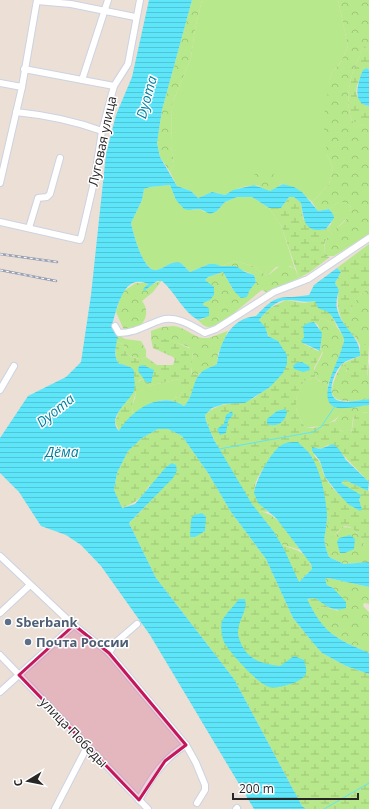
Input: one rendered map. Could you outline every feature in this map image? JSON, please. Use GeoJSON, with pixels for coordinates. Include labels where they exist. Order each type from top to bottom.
{"type":"FeatureCollection","features":[{"type":"Feature","properties":{"kind":"street"},"geometry":{"type":"LineString","coordinates":[[0,183],[22,88],[24,69],[37,0],[71,4],[136,18]]}},
{"type":"Feature","properties":{"kind":"street"},"geometry":{"type":"LineString","coordinates":[[82,80],[108,0]]}},
{"type":"Feature","properties":{"kind":"street","name":"Луговая улица"},"geometry":{"type":"LineString","coordinates":[[29,228],[80,240],[82,238],[94,182],[102,131],[114,86],[128,64],[140,0]]}},
{"type":"Feature","properties":{"kind":"street"},"geometry":{"type":"LineString","coordinates":[[24,69],[114,86]]}},
{"type":"Feature","properties":{"kind":"street"},"geometry":{"type":"LineString","coordinates":[[0,83],[22,88]]}},
{"type":"Feature","properties":{"kind":"street"},"geometry":{"type":"LineString","coordinates":[[16,112],[87,125],[102,131]]}},
{"type":"Feature","properties":{"kind":"street"},"geometry":{"type":"LineString","coordinates":[[0,222],[29,228],[38,198],[50,194],[60,158]]}},
{"type":"Feature","properties":{"kind":"street"},"geometry":{"type":"LineString","coordinates":[[115,326],[120,332],[130,333],[167,319],[180,320],[205,333],[216,329],[274,292],[308,279],[369,238]]}},
{"type":"Feature","properties":{"kind":"street"},"geometry":{"type":"LineString","coordinates":[[0,390],[14,366]]}},
{"type":"Feature","properties":{"kind":"street"},"geometry":{"type":"LineString","coordinates":[[0,556],[74,625],[110,653],[186,745],[204,780],[205,790],[197,802]]}},
{"type":"Feature","properties":{"kind":"street"},"geometry":{"type":"LineString","coordinates":[[0,613],[30,585]]}},
{"type":"Feature","properties":{"kind":"street"},"geometry":{"type":"LineString","coordinates":[[110,653],[115,643],[137,624]]}},
{"type":"Feature","properties":{"kind":"street"},"geometry":{"type":"LineString","coordinates":[[0,692],[74,625]]}},
{"type":"Feature","properties":{"kind":"street","name":"улица Победы"},"geometry":{"type":"LineString","coordinates":[[0,655],[86,747],[148,809]]}},
{"type":"Feature","properties":{"kind":"street"},"geometry":{"type":"LineString","coordinates":[[139,800],[150,779],[165,761],[186,745]]}},
{"type":"Feature","properties":{"kind":"street"},"geometry":{"type":"LineString","coordinates":[[55,809],[86,747]]}},
{"type":"Feature","properties":{"kind":"highlighted area"},"geometry":{"type":"Polygon","coordinates":[[[74,625],[109,653],[186,745],[165,761],[139,800],[19,675],[74,625]]]}},
{"type":"Feature","properties":{"kind":"green space"},"geometry":{"type":"Polygon","coordinates":[[[192,0],[202,0],[195,29],[191,58],[172,104],[171,146],[174,164],[170,172],[160,157],[157,143],[162,110],[192,0]]]}},
{"type":"Feature","properties":{"kind":"green space"},"geometry":{"type":"Polygon","coordinates":[[[202,0],[338,0],[348,46],[342,60],[331,74],[328,97],[327,154],[333,168],[329,184],[312,202],[299,191],[283,184],[280,181],[254,181],[260,186],[241,188],[225,195],[212,192],[198,198],[191,191],[177,186],[170,172],[174,164],[171,146],[172,104],[191,58],[195,29],[202,0]]]}},
{"type":"Feature","properties":{"kind":"green space"},"geometry":{"type":"Polygon","coordinates":[[[338,0],[369,0],[369,52],[365,46],[361,51],[352,74],[348,98],[352,121],[369,126],[369,234],[334,256],[325,256],[327,239],[330,234],[345,221],[349,215],[351,207],[346,202],[339,202],[329,209],[318,211],[312,202],[329,184],[333,168],[327,154],[323,121],[331,74],[342,60],[348,46],[338,0]]]}},
{"type":"Feature","properties":{"kind":"green space"},"geometry":{"type":"Polygon","coordinates":[[[365,46],[369,52],[369,70],[367,68],[360,77],[356,92],[359,99],[366,106],[369,106],[369,126],[352,121],[348,98],[352,74],[361,51],[365,46]]]}},
{"type":"Feature","properties":{"kind":"green space"},"geometry":{"type":"Polygon","coordinates":[[[267,172],[275,175],[283,184],[274,190],[268,191],[262,188],[252,178],[255,174],[267,172]]]}},
{"type":"Feature","properties":{"kind":"green space"},"geometry":{"type":"Polygon","coordinates":[[[170,185],[176,200],[193,210],[200,209],[204,212],[217,211],[225,202],[237,197],[252,197],[269,208],[281,225],[295,269],[290,266],[276,267],[267,276],[253,266],[235,261],[221,266],[209,264],[190,272],[181,263],[171,264],[157,270],[152,269],[143,259],[131,223],[142,200],[144,189],[170,185]]]}},
{"type":"Feature","properties":{"kind":"green space"},"geometry":{"type":"Polygon","coordinates":[[[289,197],[294,197],[301,203],[303,219],[321,230],[326,229],[332,233],[327,238],[324,246],[325,256],[330,257],[310,272],[299,278],[281,225],[269,208],[281,208],[289,197]]]}},
{"type":"Feature","properties":{"kind":"green space"},"geometry":{"type":"Polygon","coordinates":[[[339,202],[346,202],[351,207],[350,215],[332,233],[326,229],[331,224],[333,214],[329,209],[339,202]]]}},
{"type":"Feature","properties":{"kind":"green space"},"geometry":{"type":"Polygon","coordinates":[[[369,244],[369,287],[362,293],[353,305],[350,316],[356,339],[346,328],[340,316],[338,304],[339,290],[335,283],[341,272],[337,268],[369,244]]]}},
{"type":"Feature","properties":{"kind":"green space"},"geometry":{"type":"Polygon","coordinates":[[[235,261],[253,266],[267,276],[280,266],[290,267],[295,269],[299,278],[266,292],[262,290],[221,322],[209,327],[203,325],[198,320],[204,319],[203,302],[210,300],[205,280],[208,277],[223,272],[234,291],[248,291],[256,282],[254,275],[242,270],[221,266],[235,261]]]}},
{"type":"Feature","properties":{"kind":"green space"},"geometry":{"type":"Polygon","coordinates":[[[162,280],[153,292],[142,301],[146,312],[144,322],[136,328],[124,330],[116,312],[122,292],[136,283],[147,283],[147,286],[143,289],[162,280]]]}},
{"type":"Feature","properties":{"kind":"green space"},"geometry":{"type":"Polygon","coordinates":[[[369,287],[369,345],[360,345],[351,328],[350,314],[356,301],[369,287]]]}},
{"type":"Feature","properties":{"kind":"green space"},"geometry":{"type":"Polygon","coordinates":[[[286,300],[304,303],[315,301],[331,314],[337,327],[323,318],[320,320],[318,325],[314,322],[308,323],[304,344],[318,351],[321,349],[323,351],[314,368],[315,377],[304,381],[296,399],[298,415],[305,427],[313,428],[335,421],[341,431],[351,434],[356,415],[358,413],[369,413],[369,482],[343,455],[328,445],[320,449],[317,448],[314,456],[321,464],[325,477],[332,488],[351,503],[362,509],[359,501],[360,498],[341,483],[345,480],[369,491],[369,546],[365,546],[356,531],[345,526],[341,528],[332,538],[327,517],[271,456],[255,484],[256,497],[268,512],[257,511],[227,463],[207,423],[205,415],[216,407],[252,399],[270,387],[271,338],[259,320],[270,308],[286,300]]]}},
{"type":"Feature","properties":{"kind":"green space"},"geometry":{"type":"Polygon","coordinates":[[[323,318],[337,327],[344,337],[343,346],[328,385],[316,378],[314,374],[314,370],[323,352],[318,325],[320,320],[323,318]]]}},
{"type":"Feature","properties":{"kind":"green space"},"geometry":{"type":"Polygon","coordinates":[[[173,326],[182,328],[196,336],[203,338],[212,337],[228,331],[218,354],[217,364],[199,374],[192,375],[191,366],[193,354],[189,347],[169,340],[151,339],[151,331],[162,327],[173,326]]]}},
{"type":"Feature","properties":{"kind":"green space"},"geometry":{"type":"Polygon","coordinates":[[[117,334],[125,339],[141,341],[146,350],[146,357],[140,359],[127,355],[123,344],[115,341],[117,334]]]}},
{"type":"Feature","properties":{"kind":"green space"},"geometry":{"type":"Polygon","coordinates":[[[151,339],[169,339],[193,350],[192,375],[199,374],[191,395],[184,406],[173,401],[174,398],[179,397],[182,392],[182,386],[179,379],[148,386],[142,379],[139,380],[132,406],[133,415],[119,431],[115,422],[119,411],[129,398],[132,368],[118,363],[116,358],[115,341],[123,344],[127,355],[134,358],[146,357],[157,365],[173,365],[175,359],[153,348],[151,339]]]}},
{"type":"Feature","properties":{"kind":"green space"},"geometry":{"type":"Polygon","coordinates":[[[360,345],[369,345],[367,378],[357,382],[348,378],[346,367],[342,364],[360,356],[360,345]]]}},
{"type":"Feature","properties":{"kind":"green space"},"geometry":{"type":"Polygon","coordinates":[[[369,361],[369,399],[346,401],[339,400],[334,397],[332,392],[333,385],[342,364],[346,367],[346,371],[367,378],[369,361]]]}},
{"type":"Feature","properties":{"kind":"green space"},"geometry":{"type":"Polygon","coordinates":[[[315,377],[319,381],[328,385],[328,394],[332,404],[335,406],[346,407],[338,417],[329,423],[305,427],[298,415],[296,399],[300,387],[304,381],[315,377]]]}},
{"type":"Feature","properties":{"kind":"green space"},"geometry":{"type":"Polygon","coordinates":[[[142,379],[148,386],[179,379],[183,386],[183,390],[179,397],[174,398],[173,401],[157,401],[142,408],[133,415],[132,406],[135,398],[137,383],[142,379]]]}},
{"type":"Feature","properties":{"kind":"green space"},"geometry":{"type":"Polygon","coordinates":[[[369,405],[369,413],[364,412],[353,418],[351,434],[345,433],[339,429],[335,421],[346,407],[369,405]]]}},
{"type":"Feature","properties":{"kind":"green space"},"geometry":{"type":"Polygon","coordinates":[[[158,429],[168,429],[182,436],[208,473],[231,512],[266,559],[293,618],[314,644],[322,653],[346,666],[369,674],[369,809],[306,809],[302,806],[234,679],[156,578],[129,523],[147,505],[150,484],[145,493],[138,499],[121,508],[114,490],[117,473],[128,451],[142,438],[158,429]]]}},
{"type":"Feature","properties":{"kind":"green space"},"geometry":{"type":"Polygon","coordinates":[[[257,511],[265,513],[277,520],[287,531],[300,550],[280,544],[257,511]]]}},
{"type":"Feature","properties":{"kind":"green space"},"geometry":{"type":"Polygon","coordinates":[[[327,517],[330,523],[331,535],[336,535],[342,527],[352,528],[360,536],[365,546],[369,546],[369,562],[344,564],[329,557],[325,541],[327,517]]]}},
{"type":"Feature","properties":{"kind":"green space"},"geometry":{"type":"Polygon","coordinates":[[[280,544],[300,552],[308,558],[312,569],[298,583],[280,544]]]}},
{"type":"Feature","properties":{"kind":"green space"},"geometry":{"type":"Polygon","coordinates":[[[328,578],[369,587],[369,604],[364,603],[363,606],[369,612],[369,653],[329,632],[317,619],[312,610],[322,607],[338,611],[333,588],[327,585],[325,579],[328,578]]]}},
{"type":"Feature","properties":{"kind":"green space"},"geometry":{"type":"Polygon","coordinates":[[[315,598],[330,608],[322,607],[312,610],[306,599],[315,598]]]}},
{"type":"Feature","properties":{"kind":"water"},"geometry":{"type":"Polygon","coordinates":[[[149,0],[192,0],[162,110],[157,143],[160,157],[177,186],[191,191],[198,198],[212,192],[225,195],[233,190],[254,185],[270,191],[283,184],[294,187],[302,192],[318,211],[329,209],[334,218],[326,229],[319,230],[309,227],[304,220],[301,203],[294,197],[289,197],[281,208],[269,208],[252,197],[237,197],[225,202],[217,211],[210,214],[200,209],[184,209],[176,200],[170,185],[144,189],[142,200],[131,223],[143,259],[147,265],[152,269],[157,270],[171,264],[181,263],[190,272],[209,264],[236,266],[245,272],[254,275],[256,282],[249,291],[247,297],[241,298],[234,291],[223,272],[208,277],[205,280],[214,287],[214,295],[210,300],[203,303],[203,305],[209,308],[209,316],[198,320],[183,307],[162,281],[157,281],[144,291],[143,289],[148,284],[139,282],[133,283],[127,287],[122,294],[112,325],[117,334],[115,351],[116,359],[118,363],[133,369],[135,386],[134,391],[120,410],[115,421],[119,431],[131,416],[147,405],[156,401],[166,400],[184,406],[190,398],[199,375],[217,364],[224,340],[233,326],[240,321],[256,316],[275,300],[285,297],[309,295],[314,285],[337,268],[341,272],[335,283],[339,290],[337,309],[340,318],[355,338],[360,349],[360,356],[346,361],[339,367],[331,390],[335,399],[340,401],[351,402],[369,399],[369,405],[338,408],[331,404],[328,397],[328,388],[343,346],[344,339],[342,334],[331,315],[318,308],[315,301],[307,302],[287,300],[279,302],[271,307],[259,320],[265,327],[268,336],[278,341],[287,355],[287,364],[283,373],[270,387],[245,403],[224,404],[212,408],[205,415],[214,440],[252,504],[274,532],[284,549],[299,582],[312,569],[311,564],[276,518],[258,503],[254,493],[257,481],[264,468],[272,455],[282,445],[288,442],[298,442],[313,459],[320,475],[326,502],[327,518],[325,545],[329,557],[344,564],[369,562],[369,587],[328,578],[325,579],[327,585],[333,588],[346,602],[346,608],[337,610],[329,608],[315,598],[307,599],[313,611],[325,628],[339,639],[369,653],[369,674],[346,666],[322,653],[293,618],[266,559],[231,512],[208,473],[182,436],[168,429],[158,429],[142,438],[128,451],[117,473],[114,490],[122,508],[135,504],[166,467],[172,463],[176,465],[177,471],[173,478],[129,523],[156,578],[234,679],[302,806],[306,809],[254,809],[150,635],[101,566],[81,545],[66,535],[41,526],[19,492],[0,473],[0,438],[28,396],[66,377],[81,362],[91,295],[106,154],[116,115],[132,77],[149,0]]]}},
{"type":"Feature","properties":{"kind":"water"},"geometry":{"type":"Polygon","coordinates":[[[367,68],[369,70],[369,106],[360,101],[357,91],[363,70],[367,68]]]}},
{"type":"Feature","properties":{"kind":"water"},"geometry":{"type":"Polygon","coordinates":[[[314,322],[322,333],[320,351],[301,342],[304,337],[303,326],[314,322]]]}},
{"type":"Feature","properties":{"kind":"water"},"geometry":{"type":"Polygon","coordinates":[[[302,362],[309,366],[310,370],[303,372],[294,369],[293,366],[296,363],[302,362]]]}},
{"type":"Feature","properties":{"kind":"water"},"geometry":{"type":"Polygon","coordinates":[[[143,365],[154,370],[151,383],[146,382],[138,371],[139,366],[143,365]]]}},
{"type":"Feature","properties":{"kind":"water"},"geometry":{"type":"Polygon","coordinates":[[[285,409],[287,412],[286,416],[280,423],[277,425],[267,424],[267,419],[277,411],[285,409]]]}},
{"type":"Feature","properties":{"kind":"water"},"geometry":{"type":"Polygon","coordinates":[[[232,411],[233,415],[228,421],[226,433],[220,435],[217,429],[224,424],[226,415],[232,411]]]}},
{"type":"Feature","properties":{"kind":"water"},"geometry":{"type":"Polygon","coordinates":[[[333,444],[339,449],[346,460],[369,482],[368,491],[345,480],[341,483],[361,495],[359,500],[362,509],[360,511],[348,504],[336,491],[325,477],[320,461],[312,451],[312,447],[320,449],[333,444]]]}},
{"type":"Feature","properties":{"kind":"water"},"geometry":{"type":"Polygon","coordinates":[[[202,513],[206,517],[205,531],[195,537],[190,537],[191,519],[194,515],[202,513]]]}},
{"type":"Feature","properties":{"kind":"water"},"geometry":{"type":"Polygon","coordinates":[[[350,535],[355,539],[354,549],[345,553],[340,553],[337,542],[339,538],[350,535]]]}},
{"type":"Feature","properties":{"kind":"water"},"geometry":{"type":"Polygon","coordinates":[[[239,599],[245,599],[246,603],[238,628],[238,636],[247,653],[251,657],[261,662],[280,666],[294,656],[304,660],[306,671],[303,678],[288,685],[269,687],[251,674],[233,655],[224,642],[221,623],[239,599]]]}},
{"type":"Feature","properties":{"kind":"waterway"},"geometry":{"type":"LineString","coordinates":[[219,449],[313,432],[321,427],[335,406]]}},
{"type":"Feature","properties":{"kind":"waterway"},"geometry":{"type":"LineString","coordinates":[[324,809],[369,783]]}},
{"type":"Feature","properties":{"kind":"railway"},"geometry":{"type":"LineString","coordinates":[[0,254],[57,262]]}},
{"type":"Feature","properties":{"kind":"railway"},"geometry":{"type":"LineString","coordinates":[[0,270],[56,281]]}},
{"type":"Feature","properties":{"kind":"place","name":"Sberbank"},"geometry":{"type":"Point","coordinates":[8,622]}},
{"type":"Feature","properties":{"kind":"place","name":"Почта России"},"geometry":{"type":"Point","coordinates":[28,642]}},
{"type":"Feature","properties":{"kind":"water label","name":"Dyoma"},"geometry":{"type":"Point","coordinates":[146,97]}},
{"type":"Feature","properties":{"kind":"water label","name":"Dyoma"},"geometry":{"type":"Point","coordinates":[55,410]}},
{"type":"Feature","properties":{"kind":"water label","name":"Дёма"},"geometry":{"type":"Point","coordinates":[62,451]}}]}
